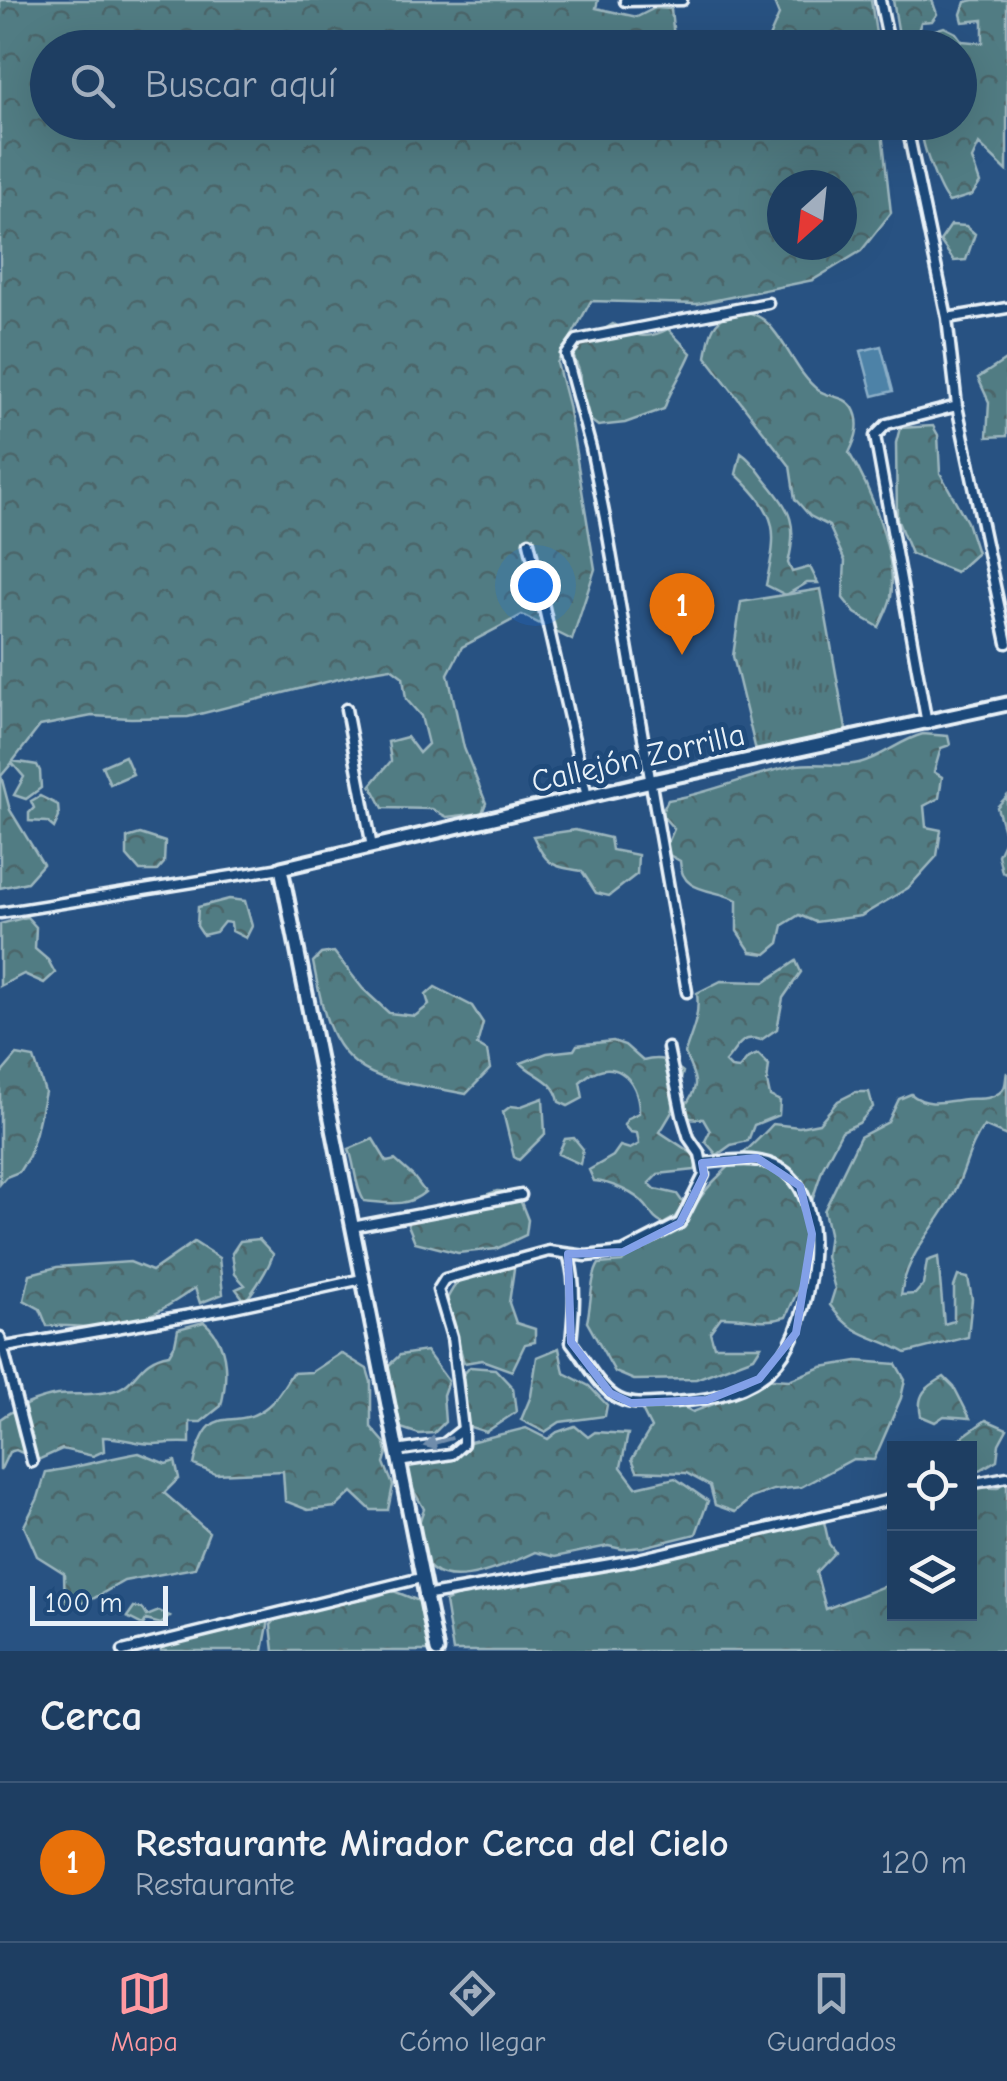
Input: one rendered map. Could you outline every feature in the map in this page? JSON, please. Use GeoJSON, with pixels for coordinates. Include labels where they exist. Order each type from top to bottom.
{"type":"FeatureCollection","features":[{"type":"Feature","properties":{"kind":"street"},"geometry":{"type":"LineString","coordinates":[[625,1],[682,0]]}},
{"type":"Feature","properties":{"kind":"street"},"geometry":{"type":"LineString","coordinates":[[880,0],[886,30]]}},
{"type":"Feature","properties":{"kind":"street"},"geometry":{"type":"LineString","coordinates":[[910,140],[947,318],[957,406],[1007,644]]}},
{"type":"Feature","properties":{"kind":"street"},"geometry":{"type":"LineString","coordinates":[[687,992],[591,448],[566,355],[577,340],[768,303]]}},
{"type":"Feature","properties":{"kind":"street"},"geometry":{"type":"LineString","coordinates":[[947,318],[1007,308]]}},
{"type":"Feature","properties":{"kind":"street"},"geometry":{"type":"LineString","coordinates":[[927,724],[876,436],[887,424],[957,406]]}},
{"type":"Feature","properties":{"kind":"street"},"geometry":{"type":"LineString","coordinates":[[529,542],[586,797]]}},
{"type":"Feature","properties":{"kind":"street","name":"Callejón Zorrilla"},"geometry":{"type":"LineString","coordinates":[[281,868],[652,781],[1007,704]]}},
{"type":"Feature","properties":{"kind":"street"},"geometry":{"type":"LineString","coordinates":[[346,709],[372,847]]}},
{"type":"Feature","properties":{"kind":"street"},"geometry":{"type":"LineString","coordinates":[[0,913],[281,868],[437,1651]]}},
{"type":"Feature","properties":{"kind":"street"},"geometry":{"type":"LineString","coordinates":[[397,1457],[444,1444],[463,1429],[452,1337],[438,1290],[445,1279],[549,1251],[586,1256],[623,1252],[680,1223],[704,1175],[682,1115],[668,1048]]}},
{"type":"Feature","properties":{"kind":"street"},"geometry":{"type":"LineString","coordinates":[[568,1254],[574,1310],[571,1342],[610,1393],[631,1404],[708,1400],[759,1380],[778,1362],[796,1333],[808,1292],[810,1205],[800,1186],[785,1171],[758,1158],[702,1163]]}},
{"type":"Feature","properties":{"kind":"street"},"geometry":{"type":"LineString","coordinates":[[352,1227],[521,1195]]}},
{"type":"Feature","properties":{"kind":"street"},"geometry":{"type":"LineString","coordinates":[[1,1348],[362,1279]]}},
{"type":"Feature","properties":{"kind":"street"},"geometry":{"type":"LineString","coordinates":[[0,1337],[32,1462]]}},
{"type":"Feature","properties":{"kind":"street"},"geometry":{"type":"LineString","coordinates":[[977,1482],[1007,1476]]}},
{"type":"Feature","properties":{"kind":"street"},"geometry":{"type":"LineString","coordinates":[[424,1596],[634,1560],[887,1501]]}},
{"type":"Feature","properties":{"kind":"street"},"geometry":{"type":"LineString","coordinates":[[123,1651],[421,1578]]}},
{"type":"Feature","properties":{"kind":"highlighted area"},"geometry":{"type":"Polygon","coordinates":[[[757,1158],[800,1186],[812,1234],[796,1333],[759,1379],[707,1400],[631,1403],[610,1393],[571,1342],[568,1254],[623,1252],[680,1223],[704,1175],[702,1163],[757,1158]]]}},
{"type":"Feature","properties":{"kind":"green space"},"geometry":{"type":"Polygon","coordinates":[[[0,0],[598,0],[596,8],[637,17],[655,8],[671,9],[673,30],[30,30],[30,140],[883,140],[891,213],[857,253],[857,170],[767,170],[767,260],[846,260],[813,280],[697,304],[591,301],[557,363],[568,405],[595,569],[572,640],[522,615],[462,647],[448,674],[464,748],[486,803],[482,813],[447,817],[432,809],[383,808],[371,785],[391,761],[388,742],[407,737],[419,753],[428,744],[421,716],[406,699],[403,677],[391,668],[188,717],[92,716],[40,726],[13,761],[37,765],[41,788],[26,799],[14,795],[24,777],[12,763],[1,776],[10,810],[43,864],[27,882],[0,888],[0,0]]]}},
{"type":"Feature","properties":{"kind":"green space"},"geometry":{"type":"Polygon","coordinates":[[[773,0],[871,0],[875,30],[772,30],[779,15],[773,0]]]}},
{"type":"Feature","properties":{"kind":"green space"},"geometry":{"type":"Polygon","coordinates":[[[893,0],[932,0],[937,14],[932,21],[921,22],[918,30],[898,30],[893,0]]]}},
{"type":"Feature","properties":{"kind":"green space"},"geometry":{"type":"Polygon","coordinates":[[[1007,0],[1007,171],[979,144],[972,159],[980,183],[972,195],[949,202],[931,167],[923,140],[977,140],[977,42],[983,43],[983,20],[963,22],[965,2],[1007,0]]]}},
{"type":"Feature","properties":{"kind":"green space"},"geometry":{"type":"Polygon","coordinates":[[[951,225],[966,226],[975,234],[966,260],[954,261],[940,241],[951,225]]]}},
{"type":"Feature","properties":{"kind":"green space"},"geometry":{"type":"Polygon","coordinates":[[[736,308],[765,321],[810,383],[822,393],[846,401],[856,414],[857,431],[849,453],[874,503],[892,580],[891,597],[879,627],[855,613],[843,598],[845,561],[829,526],[810,516],[795,499],[790,466],[706,357],[714,328],[736,308]]]}},
{"type":"Feature","properties":{"kind":"green space"},"geometry":{"type":"Polygon","coordinates":[[[613,324],[640,336],[668,329],[691,353],[664,409],[625,423],[598,426],[584,415],[579,370],[571,350],[613,324]]]}},
{"type":"Feature","properties":{"kind":"green space"},"geometry":{"type":"Polygon","coordinates":[[[1007,359],[1007,436],[987,437],[989,402],[978,378],[1007,359]]]}},
{"type":"Feature","properties":{"kind":"green space"},"geometry":{"type":"Polygon","coordinates":[[[933,426],[938,435],[940,473],[967,522],[977,553],[956,572],[911,554],[897,519],[896,443],[900,428],[933,426]]]}},
{"type":"Feature","properties":{"kind":"green space"},"geometry":{"type":"Polygon","coordinates":[[[741,453],[787,510],[792,528],[788,563],[792,572],[810,567],[818,583],[807,583],[786,595],[766,585],[772,524],[761,501],[736,474],[741,453]]]}},
{"type":"Feature","properties":{"kind":"green space"},"geometry":{"type":"Polygon","coordinates":[[[821,589],[847,735],[757,755],[733,656],[741,602],[821,589]]]}},
{"type":"Feature","properties":{"kind":"green space"},"geometry":{"type":"Polygon","coordinates":[[[923,734],[948,736],[950,745],[941,748],[934,772],[942,777],[939,798],[924,806],[926,827],[941,830],[937,856],[908,888],[861,916],[815,922],[799,915],[783,925],[779,943],[766,954],[751,952],[737,931],[737,900],[693,885],[686,880],[680,861],[664,852],[674,829],[661,814],[668,800],[797,765],[859,763],[923,734]]]}},
{"type":"Feature","properties":{"kind":"green space"},"geometry":{"type":"Polygon","coordinates":[[[125,756],[133,774],[110,784],[102,766],[125,756]]]}},
{"type":"Feature","properties":{"kind":"green space"},"geometry":{"type":"Polygon","coordinates":[[[40,796],[58,805],[59,817],[54,828],[47,822],[29,821],[34,808],[31,801],[40,796]]]}},
{"type":"Feature","properties":{"kind":"green space"},"geometry":{"type":"Polygon","coordinates":[[[1007,796],[1007,874],[1002,872],[998,855],[1006,838],[997,807],[1007,796]]]}},
{"type":"Feature","properties":{"kind":"green space"},"geometry":{"type":"Polygon","coordinates":[[[575,830],[610,838],[612,850],[638,855],[637,874],[609,896],[596,893],[582,871],[556,865],[546,858],[533,836],[575,830]]]}},
{"type":"Feature","properties":{"kind":"green space"},"geometry":{"type":"Polygon","coordinates":[[[140,834],[165,842],[164,863],[157,871],[140,871],[127,856],[127,838],[140,834]]]}},
{"type":"Feature","properties":{"kind":"green space"},"geometry":{"type":"Polygon","coordinates":[[[229,899],[245,901],[252,926],[246,938],[232,931],[231,923],[224,922],[216,932],[203,935],[197,926],[198,907],[229,899]]]}},
{"type":"Feature","properties":{"kind":"green space"},"geometry":{"type":"Polygon","coordinates":[[[27,917],[36,927],[35,949],[55,973],[44,983],[24,974],[0,986],[0,924],[27,917]]]}},
{"type":"Feature","properties":{"kind":"green space"},"geometry":{"type":"Polygon","coordinates":[[[334,952],[363,989],[389,1013],[415,1016],[429,1005],[426,995],[435,987],[472,1006],[483,1023],[477,1045],[487,1051],[490,1069],[466,1094],[388,1079],[353,1061],[332,1034],[313,962],[321,954],[334,952]]]}},
{"type":"Feature","properties":{"kind":"green space"},"geometry":{"type":"Polygon","coordinates":[[[796,961],[801,972],[783,998],[777,1029],[761,1040],[744,1041],[725,1062],[739,1069],[748,1058],[758,1054],[769,1065],[767,1082],[770,1096],[780,1101],[779,1115],[754,1125],[748,1141],[731,1145],[717,1155],[705,1141],[710,1131],[703,1119],[687,1118],[685,1106],[695,1085],[685,1053],[696,1017],[697,993],[721,981],[765,982],[796,961]]]}},
{"type":"Feature","properties":{"kind":"green space"},"geometry":{"type":"Polygon","coordinates":[[[613,1041],[625,1045],[643,1061],[664,1060],[683,1072],[672,1112],[660,1132],[693,1154],[698,1162],[695,1170],[658,1174],[649,1183],[655,1189],[677,1194],[684,1204],[675,1217],[663,1224],[636,1197],[594,1181],[589,1170],[613,1156],[620,1146],[630,1149],[639,1144],[637,1133],[624,1125],[639,1113],[629,1079],[612,1069],[591,1073],[580,1082],[583,1098],[568,1106],[559,1102],[549,1083],[521,1063],[547,1053],[574,1050],[577,1045],[613,1041]]]}},
{"type":"Feature","properties":{"kind":"green space"},"geometry":{"type":"Polygon","coordinates":[[[17,1055],[34,1058],[45,1092],[29,1156],[19,1172],[0,1184],[0,1075],[17,1055]]]}},
{"type":"Feature","properties":{"kind":"green space"},"geometry":{"type":"Polygon","coordinates":[[[1007,1072],[1007,1136],[984,1126],[955,1191],[916,1252],[901,1295],[915,1294],[923,1285],[927,1261],[938,1257],[944,1324],[954,1321],[954,1287],[958,1276],[968,1278],[972,1299],[968,1337],[906,1353],[856,1330],[830,1305],[835,1289],[826,1257],[829,1233],[824,1211],[860,1137],[888,1122],[899,1099],[911,1094],[930,1102],[991,1097],[1003,1089],[1007,1072]]]}},
{"type":"Feature","properties":{"kind":"green space"},"geometry":{"type":"Polygon","coordinates":[[[856,1092],[869,1092],[873,1107],[859,1123],[842,1131],[823,1167],[810,1207],[810,1251],[805,1274],[786,1317],[721,1317],[710,1332],[714,1346],[761,1346],[754,1357],[696,1379],[634,1380],[615,1372],[587,1322],[599,1264],[622,1262],[648,1235],[660,1231],[668,1235],[675,1230],[709,1187],[773,1124],[799,1127],[819,1123],[838,1101],[856,1092]]]}},
{"type":"Feature","properties":{"kind":"green space"},"geometry":{"type":"Polygon","coordinates":[[[543,1098],[545,1134],[519,1160],[514,1157],[503,1112],[511,1106],[543,1098]]]}},
{"type":"Feature","properties":{"kind":"green space"},"geometry":{"type":"Polygon","coordinates":[[[574,1138],[583,1149],[580,1164],[558,1154],[565,1139],[574,1138]]]}},
{"type":"Feature","properties":{"kind":"green space"},"geometry":{"type":"Polygon","coordinates":[[[373,1139],[387,1162],[395,1160],[425,1192],[404,1202],[364,1201],[349,1149],[373,1139]]]}},
{"type":"Feature","properties":{"kind":"green space"},"geometry":{"type":"Polygon","coordinates":[[[497,1191],[517,1192],[528,1220],[526,1235],[496,1249],[458,1253],[415,1242],[404,1215],[457,1205],[497,1191]]]}},
{"type":"Feature","properties":{"kind":"green space"},"geometry":{"type":"Polygon","coordinates":[[[259,1239],[273,1254],[245,1301],[236,1289],[245,1285],[235,1274],[232,1253],[240,1241],[259,1239]]]}},
{"type":"Feature","properties":{"kind":"green space"},"geometry":{"type":"Polygon","coordinates":[[[194,1242],[219,1258],[223,1294],[200,1303],[195,1288],[148,1316],[103,1328],[47,1326],[40,1309],[24,1300],[30,1274],[57,1267],[130,1262],[152,1271],[194,1242]]]}},
{"type":"Feature","properties":{"kind":"green space"},"geometry":{"type":"Polygon","coordinates":[[[515,1262],[509,1303],[516,1323],[535,1329],[535,1342],[525,1344],[512,1371],[482,1360],[464,1363],[447,1299],[466,1273],[492,1264],[515,1262]]]}},
{"type":"Feature","properties":{"kind":"green space"},"geometry":{"type":"Polygon","coordinates":[[[204,1322],[222,1350],[225,1384],[221,1406],[201,1422],[190,1422],[190,1443],[150,1444],[103,1437],[104,1451],[93,1456],[62,1449],[38,1460],[16,1450],[9,1452],[0,1471],[0,1419],[50,1396],[121,1388],[150,1361],[169,1354],[178,1329],[204,1322]]]}},
{"type":"Feature","properties":{"kind":"green space"},"geometry":{"type":"Polygon","coordinates":[[[559,1348],[564,1373],[589,1386],[607,1405],[605,1416],[560,1422],[545,1432],[521,1420],[531,1396],[537,1357],[559,1348]]]}},
{"type":"Feature","properties":{"kind":"green space"},"geometry":{"type":"Polygon","coordinates":[[[426,1351],[448,1381],[443,1395],[445,1422],[434,1433],[419,1434],[398,1427],[388,1366],[400,1355],[426,1351]]]}},
{"type":"Feature","properties":{"kind":"green space"},"geometry":{"type":"Polygon","coordinates":[[[341,1353],[367,1369],[371,1382],[371,1427],[385,1443],[384,1463],[393,1485],[388,1510],[371,1510],[352,1492],[336,1507],[308,1510],[285,1501],[283,1471],[215,1474],[194,1465],[200,1443],[215,1423],[255,1414],[275,1399],[292,1373],[312,1372],[341,1353]]]}},
{"type":"Feature","properties":{"kind":"green space"},"geometry":{"type":"Polygon","coordinates":[[[857,1361],[896,1364],[905,1380],[874,1460],[853,1459],[801,1487],[773,1490],[751,1498],[735,1512],[715,1505],[710,1486],[686,1473],[637,1471],[632,1459],[651,1428],[641,1408],[654,1398],[670,1400],[693,1412],[722,1401],[758,1378],[789,1380],[822,1367],[857,1361]]]}},
{"type":"Feature","properties":{"kind":"green space"},"geometry":{"type":"Polygon","coordinates":[[[470,1367],[495,1369],[513,1388],[516,1412],[486,1432],[461,1424],[457,1382],[470,1367]]]}},
{"type":"Feature","properties":{"kind":"green space"},"geometry":{"type":"Polygon","coordinates":[[[944,1377],[954,1387],[970,1418],[944,1416],[935,1422],[921,1416],[924,1392],[944,1377]]]}},
{"type":"Feature","properties":{"kind":"green space"},"geometry":{"type":"Polygon","coordinates":[[[986,1420],[1007,1429],[999,1444],[997,1460],[977,1472],[977,1441],[958,1440],[986,1420]]]}},
{"type":"Feature","properties":{"kind":"green space"},"geometry":{"type":"Polygon","coordinates":[[[575,1426],[588,1437],[595,1432],[628,1434],[621,1467],[636,1487],[675,1478],[708,1501],[696,1534],[643,1547],[608,1546],[555,1557],[535,1552],[469,1576],[452,1577],[426,1564],[418,1536],[424,1509],[405,1475],[407,1461],[418,1446],[430,1443],[450,1447],[526,1428],[548,1439],[575,1426]]]}},
{"type":"Feature","properties":{"kind":"green space"},"geometry":{"type":"Polygon","coordinates":[[[139,1453],[166,1464],[175,1461],[179,1478],[164,1493],[209,1532],[195,1568],[124,1581],[89,1601],[65,1608],[64,1573],[37,1556],[24,1526],[46,1472],[139,1453]]]}},
{"type":"Feature","properties":{"kind":"green space"},"geometry":{"type":"Polygon","coordinates":[[[1007,1480],[1007,1651],[453,1651],[445,1602],[455,1597],[823,1517],[829,1544],[835,1552],[816,1572],[826,1609],[887,1585],[887,1621],[977,1621],[977,1487],[997,1488],[1007,1480]]]}},
{"type":"Feature","properties":{"kind":"green space"},"geometry":{"type":"Polygon","coordinates":[[[391,1590],[419,1601],[432,1642],[431,1651],[274,1651],[271,1625],[282,1614],[311,1603],[361,1600],[391,1590]]]}},
{"type":"Feature","properties":{"kind":"green space"},"geometry":{"type":"Polygon","coordinates":[[[134,1607],[143,1609],[147,1616],[159,1611],[170,1616],[161,1624],[146,1620],[143,1625],[127,1617],[134,1607]]]}},
{"type":"Feature","properties":{"kind":"green space"},"geometry":{"type":"Polygon","coordinates":[[[269,1620],[263,1651],[161,1651],[160,1647],[269,1620]]]}},
{"type":"Feature","properties":{"kind":"water"},"geometry":{"type":"Polygon","coordinates":[[[881,346],[893,391],[873,396],[861,351],[881,346]]]}},
{"type":"Feature","properties":{"kind":"place","name":"Restaurante Mirador Cerca del Cielo"},"geometry":{"type":"Point","coordinates":[682,655]}}]}
